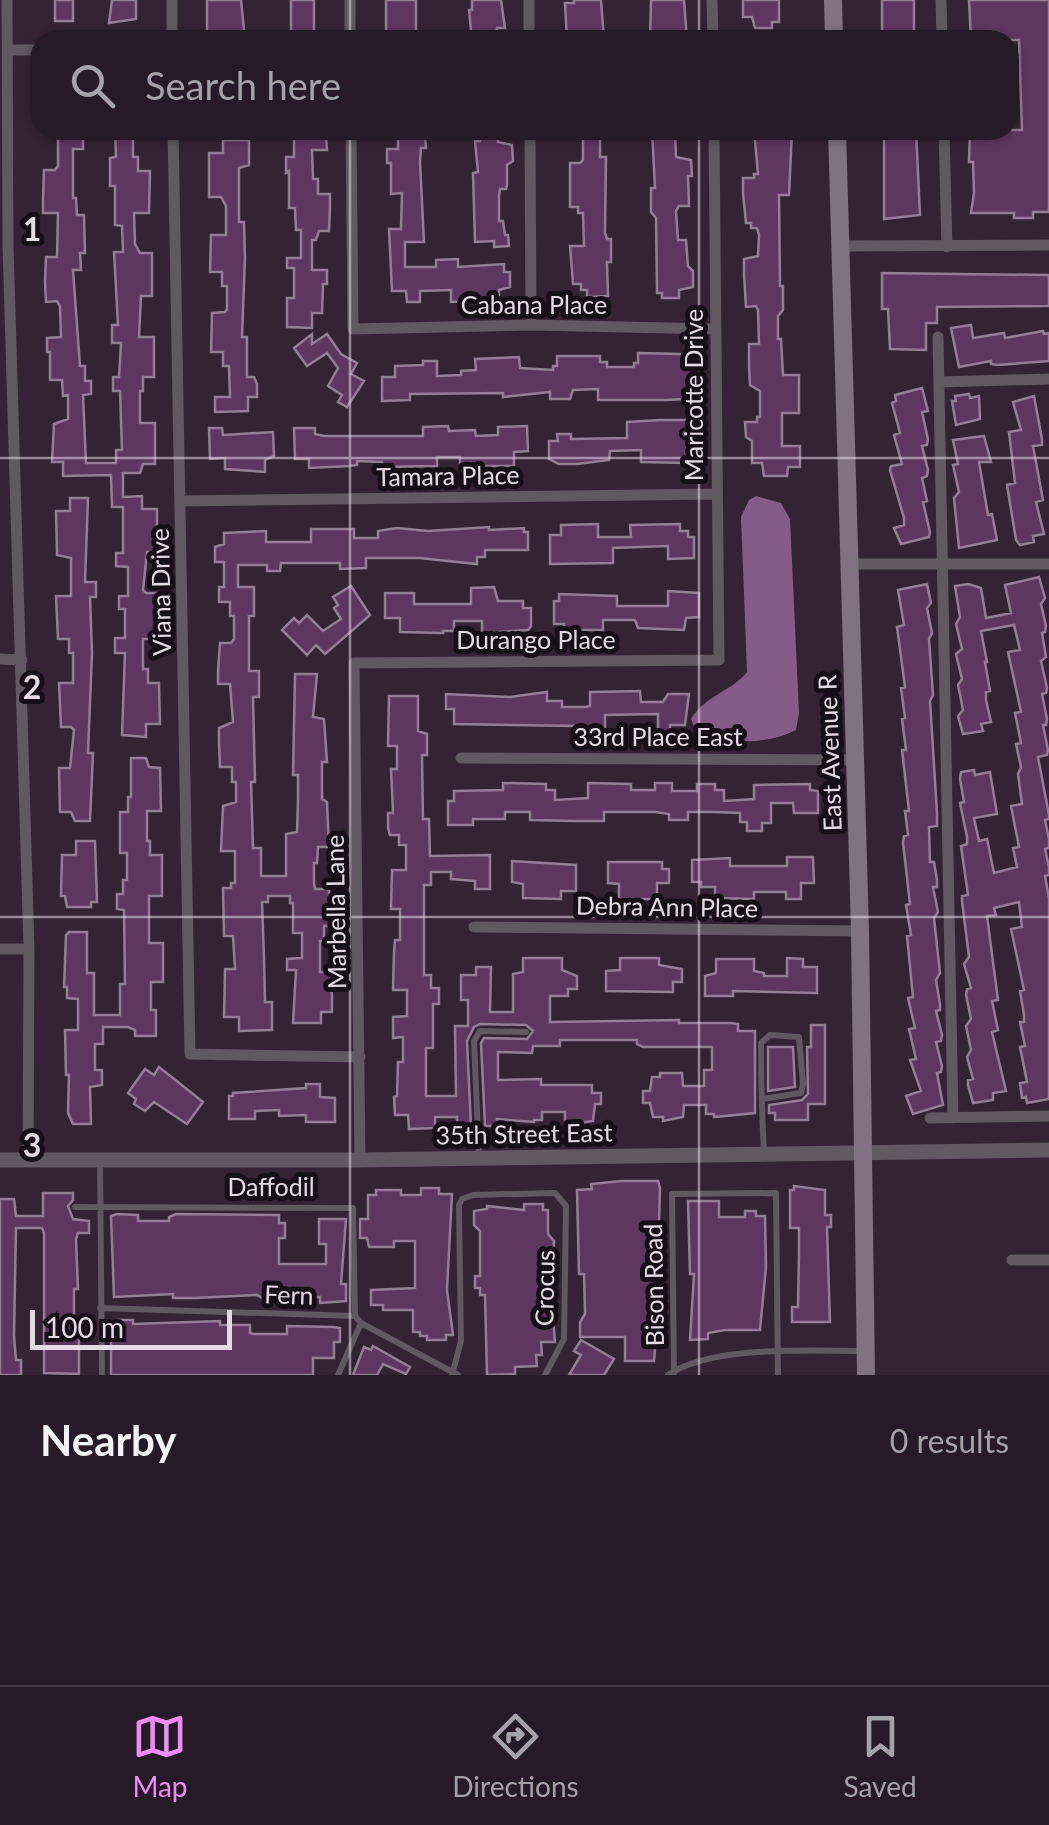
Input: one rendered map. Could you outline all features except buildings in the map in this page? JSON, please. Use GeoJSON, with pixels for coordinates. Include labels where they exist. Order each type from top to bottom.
{"type":"FeatureCollection","features":[{"type":"Feature","properties":{"kind":"main road"},"geometry":{"type":"LineString","coordinates":[[833,0],[834,30]]}},
{"type":"Feature","properties":{"kind":"main road","name":"East Avenue R"},"geometry":{"type":"LineString","coordinates":[[837,140],[860,931],[866,1375]]}},
{"type":"Feature","properties":{"kind":"street"},"geometry":{"type":"LineString","coordinates":[[7,0],[4,245],[22,660],[29,949],[28,1159]]}},
{"type":"Feature","properties":{"kind":"street"},"geometry":{"type":"LineString","coordinates":[[172,0],[172,30]]}},
{"type":"Feature","properties":{"kind":"street"},"geometry":{"type":"LineString","coordinates":[[350,0],[350,30]]}},
{"type":"Feature","properties":{"kind":"street"},"geometry":{"type":"LineString","coordinates":[[529,0],[529,30]]}},
{"type":"Feature","properties":{"kind":"street"},"geometry":{"type":"LineString","coordinates":[[712,0],[713,30]]}},
{"type":"Feature","properties":{"kind":"street"},"geometry":{"type":"LineString","coordinates":[[941,0],[942,30]]}},
{"type":"Feature","properties":{"kind":"street"},"geometry":{"type":"LineString","coordinates":[[8,50],[30,50]]}},
{"type":"Feature","properties":{"kind":"street","name":"Viana Drive"},"geometry":{"type":"LineString","coordinates":[[173,140],[190,1054],[360,1057]]}},
{"type":"Feature","properties":{"kind":"street","name":"Cabana Place"},"geometry":{"type":"LineString","coordinates":[[351,140],[353,328],[531,324],[715,329]]}},
{"type":"Feature","properties":{"kind":"street"},"geometry":{"type":"LineString","coordinates":[[530,140],[531,324]]}},
{"type":"Feature","properties":{"kind":"street","name":"Maricotte Drive"},"geometry":{"type":"LineString","coordinates":[[714,140],[718,660]]}},
{"type":"Feature","properties":{"kind":"street"},"geometry":{"type":"LineString","coordinates":[[944,140],[948,247]]}},
{"type":"Feature","properties":{"kind":"street"},"geometry":{"type":"LineString","coordinates":[[840,246],[1049,246]]}},
{"type":"Feature","properties":{"kind":"street"},"geometry":{"type":"LineString","coordinates":[[938,337],[954,1118]]}},
{"type":"Feature","properties":{"kind":"street"},"geometry":{"type":"LineString","coordinates":[[939,382],[1049,378]]}},
{"type":"Feature","properties":{"kind":"street","name":"Tamara Place"},"geometry":{"type":"LineString","coordinates":[[181,500],[716,494]]}},
{"type":"Feature","properties":{"kind":"street"},"geometry":{"type":"LineString","coordinates":[[848,564],[1049,564]]}},
{"type":"Feature","properties":{"kind":"street"},"geometry":{"type":"LineString","coordinates":[[0,659],[22,660]]}},
{"type":"Feature","properties":{"kind":"street","name":"Durango Place"},"geometry":{"type":"LineString","coordinates":[[354,662],[718,660]]}},
{"type":"Feature","properties":{"kind":"street","name":"Marbella Lane"},"geometry":{"type":"LineString","coordinates":[[354,662],[360,1160]]}},
{"type":"Feature","properties":{"kind":"street","name":"33rd Place East"},"geometry":{"type":"LineString","coordinates":[[461,758],[854,760]]}},
{"type":"Feature","properties":{"kind":"street","name":"Debra Ann Place"},"geometry":{"type":"LineString","coordinates":[[474,926],[860,931]]}},
{"type":"Feature","properties":{"kind":"street"},"geometry":{"type":"LineString","coordinates":[[0,949],[29,949]]}},
{"type":"Feature","properties":{"kind":"street"},"geometry":{"type":"LineString","coordinates":[[930,1118],[1049,1116]]}},
{"type":"Feature","properties":{"kind":"street","name":"35th Street East"},"geometry":{"type":"LineString","coordinates":[[0,1160],[360,1160],[1049,1150]]}},
{"type":"Feature","properties":{"kind":"street"},"geometry":{"type":"LineString","coordinates":[[1012,1260],[1049,1260]]}},
{"type":"Feature","properties":{"kind":"lane"},"geometry":{"type":"LineString","coordinates":[[479,1158],[474,1040],[480,1031],[526,1032]]}},
{"type":"Feature","properties":{"kind":"lane"},"geometry":{"type":"LineString","coordinates":[[762,1099],[801,1093],[804,1084],[799,1036],[764,1038],[761,1043],[762,1099],[764,1154]]}},
{"type":"Feature","properties":{"kind":"lane"},"geometry":{"type":"LineString","coordinates":[[100,1159],[102,1375]]}},
{"type":"Feature","properties":{"kind":"lane","name":"Crocus"},"geometry":{"type":"LineString","coordinates":[[454,1374],[461,1340],[459,1204],[473,1195],[555,1193],[566,1206],[564,1339],[545,1375]]}},
{"type":"Feature","properties":{"kind":"lane","name":"Bison Road"},"geometry":{"type":"LineString","coordinates":[[672,1374],[672,1194],[776,1193],[778,1351]]}},
{"type":"Feature","properties":{"kind":"lane","name":"Daffodil"},"geometry":{"type":"LineString","coordinates":[[75,1207],[352,1208],[358,1320],[338,1375]]}},
{"type":"Feature","properties":{"kind":"lane","name":"Fern"},"geometry":{"type":"LineString","coordinates":[[100,1308],[358,1320],[454,1374]]}},
{"type":"Feature","properties":{"kind":"lane"},"geometry":{"type":"LineString","coordinates":[[778,1351],[778,1375]]}},
{"type":"Feature","properties":{"kind":"lane"},"geometry":{"type":"LineString","coordinates":[[672,1374],[706,1360],[778,1351],[866,1351]]}},
{"type":"Feature","properties":{"kind":"shaded area"},"geometry":{"type":"Polygon","coordinates":[[[756,496],[781,503],[790,519],[799,713],[796,730],[772,739],[747,741],[697,735],[691,719],[697,711],[747,672],[741,517],[749,500],[756,496]]]}}]}
